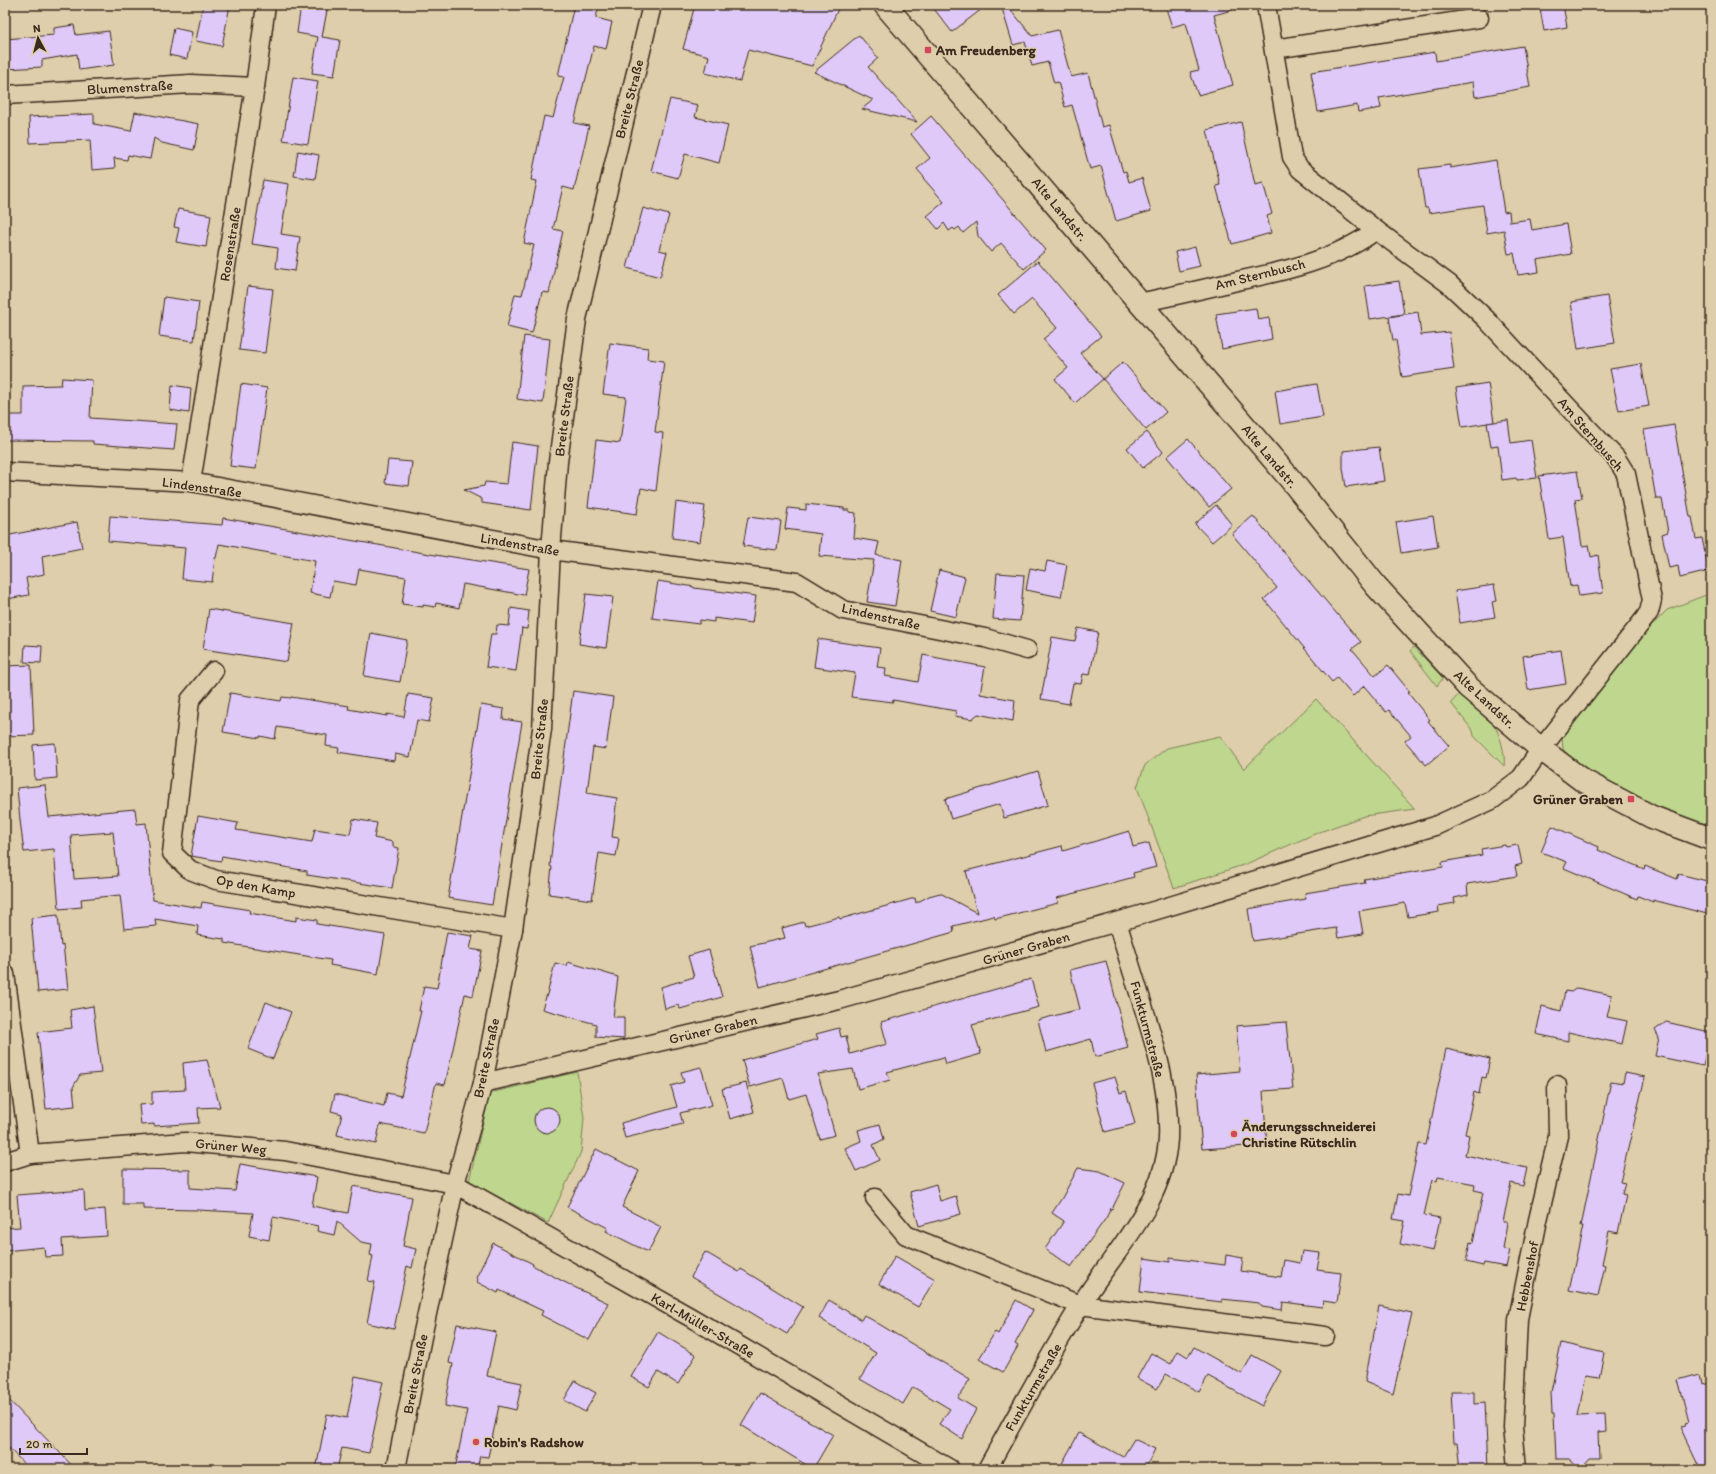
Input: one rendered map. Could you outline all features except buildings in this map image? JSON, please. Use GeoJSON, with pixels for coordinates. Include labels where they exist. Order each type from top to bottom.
{"type":"FeatureCollection","features":[{"type":"Feature","properties":{"kind":"street","name":"Rosenstraße"},"geometry":{"type":"LineString","coordinates":[[191,482],[255,87],[266,5]]}},
{"type":"Feature","properties":{"kind":"street","name":"Breite Straße"},"geometry":{"type":"LineString","coordinates":[[396,1469],[422,1337],[455,1184],[482,1082],[513,929],[542,729],[551,550],[558,462],[576,319],[652,5]]}},
{"type":"Feature","properties":{"kind":"street","name":"Alte Landstr."},"geometry":{"type":"LineString","coordinates":[[885,5],[1291,480],[1376,586],[1468,687],[1541,749],[1582,780],[1652,817],[1711,839]]}},
{"type":"Feature","properties":{"kind":"street","name":"Am Sternbusch"},"geometry":{"type":"LineString","coordinates":[[1266,5],[1292,157],[1300,169],[1328,193],[1449,284],[1486,319],[1608,449],[1626,474],[1652,600],[1649,612],[1541,749]]}},
{"type":"Feature","properties":{"kind":"street"},"geometry":{"type":"LineString","coordinates":[[1274,49],[1479,18]]}},
{"type":"Feature","properties":{"kind":"street","name":"Blumenstraße"},"geometry":{"type":"LineString","coordinates":[[5,95],[192,84],[255,87]]}},
{"type":"Feature","properties":{"kind":"street","name":"Am Sternbusch"},"geometry":{"type":"LineString","coordinates":[[1139,303],[1274,273],[1304,264],[1334,254],[1361,241],[1376,230]]}},
{"type":"Feature","properties":{"kind":"street","name":"Lindenstraße"},"geometry":{"type":"LineString","coordinates":[[5,472],[191,482],[551,550],[797,582],[843,610],[985,638],[1027,650]]}},
{"type":"Feature","properties":{"kind":"street","name":"Op den Kamp"},"geometry":{"type":"LineString","coordinates":[[214,671],[190,700],[172,853],[190,870],[216,880],[513,929]]}},
{"type":"Feature","properties":{"kind":"street","name":"Grüner Graben"},"geometry":{"type":"LineString","coordinates":[[482,1082],[839,1000],[1117,922],[1435,826],[1492,800],[1522,778],[1541,749]]}},
{"type":"Feature","properties":{"kind":"street","name":"Funkturmstraße"},"geometry":{"type":"LineString","coordinates":[[987,1469],[1080,1305],[1145,1212],[1159,1180],[1165,1160],[1168,1140],[1167,1108],[1159,1057],[1117,922]]}},
{"type":"Feature","properties":{"kind":"street"},"geometry":{"type":"LineString","coordinates":[[5,974],[30,1154]]}},
{"type":"Feature","properties":{"kind":"street","name":"Hebbenshof"},"geometry":{"type":"LineString","coordinates":[[1517,1469],[1512,1427],[1518,1319],[1538,1220],[1558,1136],[1557,1085]]}},
{"type":"Feature","properties":{"kind":"street","name":"Grüner Weg"},"geometry":{"type":"LineString","coordinates":[[5,1162],[30,1154],[185,1142],[285,1151],[455,1184]]}},
{"type":"Feature","properties":{"kind":"street","name":"Karl-Müller-Straße"},"geometry":{"type":"LineString","coordinates":[[455,1184],[690,1317],[950,1469]]}},
{"type":"Feature","properties":{"kind":"street"},"geometry":{"type":"LineString","coordinates":[[875,1198],[906,1235],[1080,1305],[1325,1336]]}},
{"type":"Feature","properties":{"kind":"green space"},"geometry":{"type":"Polygon","coordinates":[[[1711,593],[1711,825],[1689,820],[1620,791],[1572,760],[1563,749],[1562,737],[1635,643],[1667,610],[1711,593]]]}},
{"type":"Feature","properties":{"kind":"green space"},"geometry":{"type":"Polygon","coordinates":[[[1414,647],[1443,678],[1437,686],[1410,651],[1414,647]]]}},
{"type":"Feature","properties":{"kind":"green space"},"geometry":{"type":"Polygon","coordinates":[[[1459,694],[1494,725],[1502,745],[1504,766],[1474,736],[1473,731],[1451,703],[1459,694]]]}},
{"type":"Feature","properties":{"kind":"green space"},"geometry":{"type":"Polygon","coordinates":[[[1316,699],[1415,809],[1364,816],[1317,833],[1246,864],[1174,888],[1137,787],[1145,765],[1167,748],[1220,736],[1244,769],[1316,699]]]}},
{"type":"Feature","properties":{"kind":"green space"},"geometry":{"type":"Polygon","coordinates":[[[577,1072],[584,1118],[581,1152],[548,1223],[469,1181],[490,1093],[577,1072]]]}},
{"type":"Feature","properties":{"kind":"place","name":"Am Freudenberg"},"geometry":{"type":"Point","coordinates":[928,50]}},
{"type":"Feature","properties":{"kind":"place","name":"Grüner Graben"},"geometry":{"type":"Point","coordinates":[1631,799]}},
{"type":"Feature","properties":{"kind":"place","name":"Änderungsschneiderei Christine Rütschlin"},"geometry":{"type":"Point","coordinates":[1234,1134]}},
{"type":"Feature","properties":{"kind":"place","name":"Robin's Radshow"},"geometry":{"type":"Point","coordinates":[476,1442]}}]}
